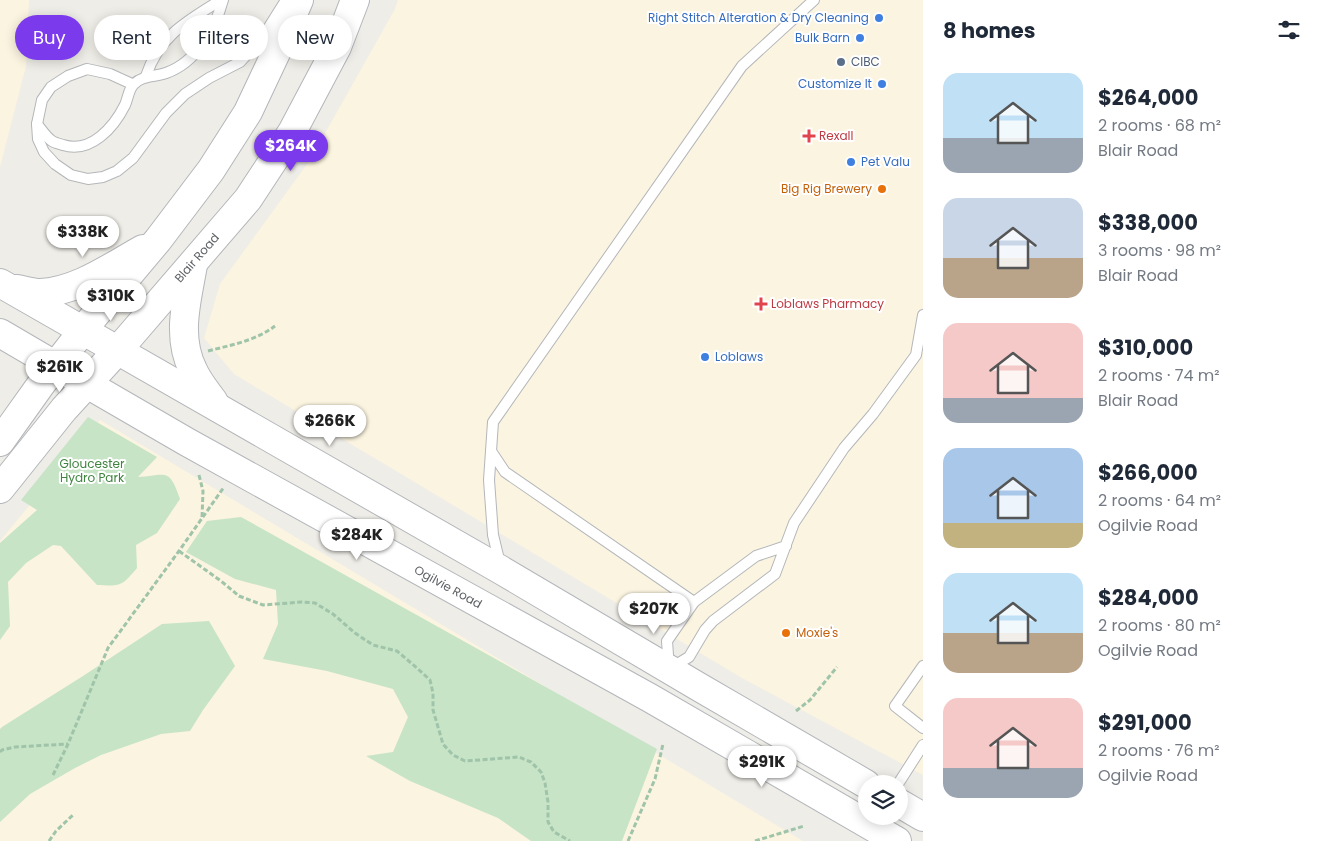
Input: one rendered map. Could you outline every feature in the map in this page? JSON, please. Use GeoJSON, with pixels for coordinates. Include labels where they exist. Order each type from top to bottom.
{"type":"FeatureCollection","features":[{"type":"Feature","properties":{"kind":"main road"},"geometry":{"type":"LineString","coordinates":[[0,442],[83,330],[158,240],[211,170],[248,112],[299,0]]}},
{"type":"Feature","properties":{"kind":"main road","name":"Blair Road"},"geometry":{"type":"LineString","coordinates":[[0,490],[64,409],[118,350],[248,199],[292,132],[337,48],[354,0]]}},
{"type":"Feature","properties":{"kind":"main road"},"geometry":{"type":"LineString","coordinates":[[4,285],[38,293],[58,291],[106,270],[158,240]]}},
{"type":"Feature","properties":{"kind":"main road"},"geometry":{"type":"LineString","coordinates":[[194,263],[183,327],[184,344],[193,371],[218,408]]}},
{"type":"Feature","properties":{"kind":"main road"},"geometry":{"type":"LineString","coordinates":[[4,285],[501,570],[858,779]]}},
{"type":"Feature","properties":{"kind":"main road","name":"Ogilvie Road"},"geometry":{"type":"LineString","coordinates":[[0,333],[237,470],[650,698],[896,841]]}},
{"type":"Feature","properties":{"kind":"main road"},"geometry":{"type":"LineString","coordinates":[[908,807],[923,816]]}},
{"type":"Feature","properties":{"kind":"lane"},"geometry":{"type":"LineString","coordinates":[[146,76],[150,63],[160,46],[170,35],[204,10],[222,0]]}},
{"type":"Feature","properties":{"kind":"lane"},"geometry":{"type":"LineString","coordinates":[[37,124],[52,141],[70,147],[86,145],[99,138],[112,126],[125,104],[132,84],[146,76],[166,73],[189,59],[200,48],[219,16],[222,0]]}},
{"type":"Feature","properties":{"kind":"lane"},"geometry":{"type":"LineString","coordinates":[[132,84],[110,74],[87,69],[68,76],[51,87],[42,100],[37,124],[38,139],[44,152],[54,164],[71,175],[88,179],[103,177],[117,171],[133,158],[166,113],[185,94],[209,78],[240,62],[247,55],[264,34],[286,0]]}},
{"type":"Feature","properties":{"kind":"lane"},"geometry":{"type":"LineString","coordinates":[[501,570],[493,535],[489,480],[493,422],[742,66],[814,0]]}},
{"type":"Feature","properties":{"kind":"lane"},"geometry":{"type":"LineString","coordinates":[[786,546],[756,556],[694,602],[666,641],[668,669],[689,657],[705,630],[713,621],[774,574],[786,546],[794,523],[844,448],[916,355],[923,315]]}},
{"type":"Feature","properties":{"kind":"lane"},"geometry":{"type":"LineString","coordinates":[[491,450],[505,472],[694,602]]}},
{"type":"Feature","properties":{"kind":"lane"},"geometry":{"type":"LineString","coordinates":[[923,666],[895,706],[923,728]]}},
{"type":"Feature","properties":{"kind":"lane"},"geometry":{"type":"LineString","coordinates":[[904,775],[923,745]]}},
{"type":"Feature","properties":{"kind":"path"},"geometry":{"type":"LineString","coordinates":[[205,351],[237,344],[264,334],[275,326]]}},
{"type":"Feature","properties":{"kind":"path"},"geometry":{"type":"LineString","coordinates":[[53,775],[108,648],[237,470]]}},
{"type":"Feature","properties":{"kind":"path"},"geometry":{"type":"LineString","coordinates":[[198,474],[203,491],[202,518]]}},
{"type":"Feature","properties":{"kind":"path"},"geometry":{"type":"LineString","coordinates":[[179,551],[239,596],[262,604],[302,602],[315,604],[333,614],[355,633],[373,645],[397,651],[430,680],[433,693],[433,710],[443,744],[453,755],[465,760],[519,756],[531,762],[541,772],[545,783],[548,802],[548,822],[554,832],[570,841]]}},
{"type":"Feature","properties":{"kind":"path"},"geometry":{"type":"LineString","coordinates":[[796,711],[810,700],[837,667]]}},
{"type":"Feature","properties":{"kind":"path"},"geometry":{"type":"LineString","coordinates":[[1,750],[15,747],[68,744]]}},
{"type":"Feature","properties":{"kind":"path"},"geometry":{"type":"LineString","coordinates":[[628,841],[655,779],[663,744]]}},
{"type":"Feature","properties":{"kind":"path"},"geometry":{"type":"LineString","coordinates":[[49,841],[56,831],[74,814]]}},
{"type":"Feature","properties":{"kind":"path"},"geometry":{"type":"LineString","coordinates":[[755,841],[804,826]]}},
{"type":"Feature","properties":{"kind":"shaded area"},"geometry":{"type":"Polygon","coordinates":[[[0,0],[29,0],[28,15],[15,15],[15,60],[26,60],[26,66],[0,167],[0,0]]]}},
{"type":"Feature","properties":{"kind":"shaded area"},"geometry":{"type":"Polygon","coordinates":[[[398,0],[923,0],[923,775],[742,678],[234,374],[204,338],[220,284],[310,160],[395,9],[398,0]]]}},
{"type":"Feature","properties":{"kind":"shaded area"},"geometry":{"type":"Polygon","coordinates":[[[100,420],[803,841],[0,841],[0,541],[100,420]]]}},
{"type":"Feature","properties":{"kind":"green space","name":"Gloucester Hydro Park"},"geometry":{"type":"Polygon","coordinates":[[[88,417],[157,457],[138,477],[166,475],[170,477],[180,499],[157,533],[136,545],[137,568],[120,584],[97,585],[61,546],[53,545],[26,563],[8,582],[10,626],[0,640],[0,543],[37,510],[21,500],[88,417]]]}},
{"type":"Feature","properties":{"kind":"green space"},"geometry":{"type":"Polygon","coordinates":[[[241,517],[657,749],[622,841],[531,841],[498,818],[410,781],[366,756],[393,752],[408,717],[393,689],[327,671],[263,659],[278,624],[276,590],[235,579],[186,552],[207,521],[241,517]]]}},
{"type":"Feature","properties":{"kind":"green space"},"geometry":{"type":"Polygon","coordinates":[[[209,621],[235,666],[190,731],[161,734],[101,755],[30,794],[0,822],[0,729],[2,727],[162,624],[209,621]]]}},
{"type":"Feature","properties":{"kind":"place","name":"Right Stitch Alteration & Dry Cleaning"},"geometry":{"type":"Point","coordinates":[879,18]}},
{"type":"Feature","properties":{"kind":"place","name":"Bulk Barn"},"geometry":{"type":"Point","coordinates":[860,38]}},
{"type":"Feature","properties":{"kind":"place","name":"CIBC"},"geometry":{"type":"Point","coordinates":[841,62]}},
{"type":"Feature","properties":{"kind":"place","name":"Customize It"},"geometry":{"type":"Point","coordinates":[882,84]}},
{"type":"Feature","properties":{"kind":"place","name":"Rexall"},"geometry":{"type":"Point","coordinates":[809,136]}},
{"type":"Feature","properties":{"kind":"place","name":"Pet Valu"},"geometry":{"type":"Point","coordinates":[851,162]}},
{"type":"Feature","properties":{"kind":"place","name":"Big Rig Brewery"},"geometry":{"type":"Point","coordinates":[882,189]}},
{"type":"Feature","properties":{"kind":"place","name":"Loblaws Pharmacy"},"geometry":{"type":"Point","coordinates":[761,304]}},
{"type":"Feature","properties":{"kind":"place","name":"Loblaws"},"geometry":{"type":"Point","coordinates":[705,357]}},
{"type":"Feature","properties":{"kind":"place","name":"Moxie's"},"geometry":{"type":"Point","coordinates":[786,633]}}]}
